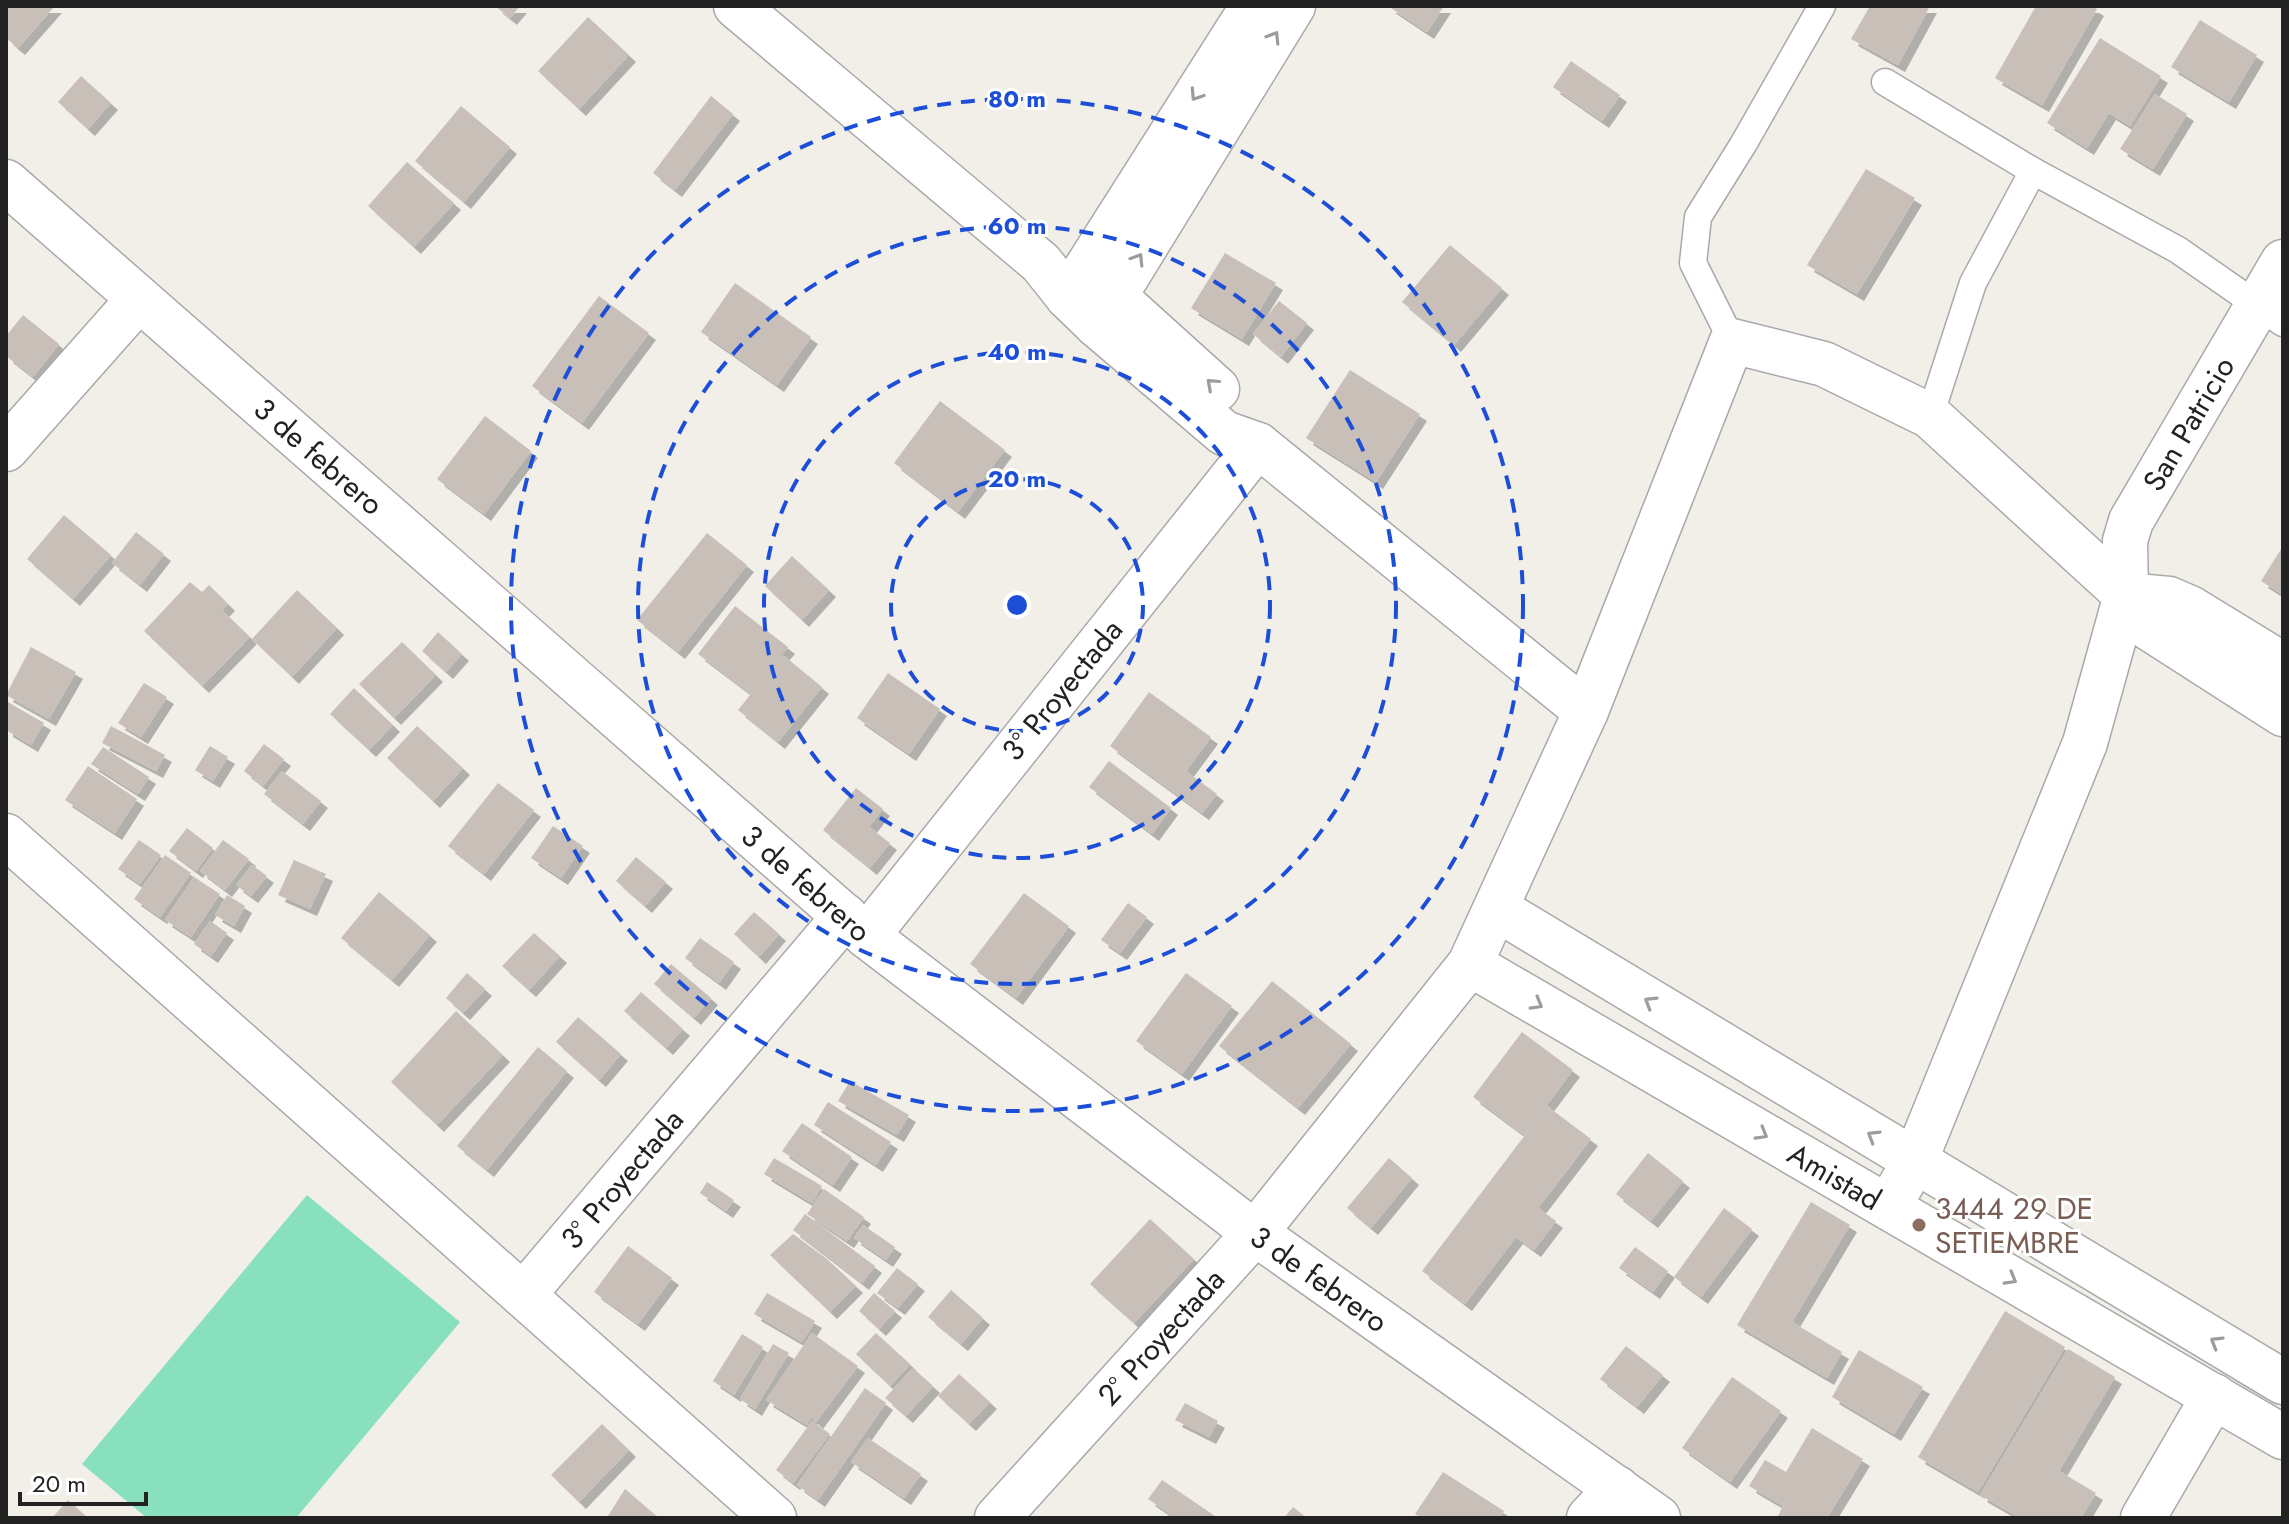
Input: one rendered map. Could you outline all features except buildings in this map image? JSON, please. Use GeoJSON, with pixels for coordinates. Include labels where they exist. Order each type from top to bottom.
{"type":"FeatureCollection","features":[{"type":"Feature","properties":{"kind":"street"},"geometry":{"type":"LineString","coordinates":[[736,6],[1041,263],[1239,408],[1258,445],[1586,711]]}},
{"type":"Feature","properties":{"kind":"street"},"geometry":{"type":"LineString","coordinates":[[1091,297],[1253,6]]}},
{"type":"Feature","properties":{"kind":"street"},"geometry":{"type":"LineString","coordinates":[[1091,297],[1293,6]]}},
{"type":"Feature","properties":{"kind":"street","name":"3 de febrero"},"geometry":{"type":"LineString","coordinates":[[6,182],[856,926],[1603,1503],[1658,1518]]}},
{"type":"Feature","properties":{"kind":"street","name":"San Patricio"},"geometry":{"type":"LineString","coordinates":[[1888,1207],[1915,1161],[2085,743],[2126,595],[2125,541],[2131,521],[2269,314],[2283,262]]}},
{"type":"Feature","properties":{"kind":"street"},"geometry":{"type":"LineString","coordinates":[[6,449],[138,300]]}},
{"type":"Feature","properties":{"kind":"street"},"geometry":{"type":"LineString","coordinates":[[1732,341],[1824,364],[1930,416],[2126,595],[2149,628],[2283,714]]}},
{"type":"Feature","properties":{"kind":"street","name":"2º Proyectada"},"geometry":{"type":"LineString","coordinates":[[997,1518],[1255,1233],[1470,964],[1586,711],[1732,341]]}},
{"type":"Feature","properties":{"kind":"street","name":"3º Proyectada"},"geometry":{"type":"LineString","coordinates":[[523,1295],[856,926],[1258,445]]}},
{"type":"Feature","properties":{"kind":"street"},"geometry":{"type":"LineString","coordinates":[[2126,595],[2169,599],[2283,665]]}},
{"type":"Feature","properties":{"kind":"street"},"geometry":{"type":"LineString","coordinates":[[6,836],[774,1518]]}},
{"type":"Feature","properties":{"kind":"street","name":"Amistad"},"geometry":{"type":"LineString","coordinates":[[1497,909],[2283,1382]]}},
{"type":"Feature","properties":{"kind":"street","name":"Amistad"},"geometry":{"type":"LineString","coordinates":[[1470,964],[2283,1437]]}},
{"type":"Feature","properties":{"kind":"street"},"geometry":{"type":"LineString","coordinates":[[2143,1518],[2214,1396]]}},
{"type":"Feature","properties":{"kind":"lane"},"geometry":{"type":"LineString","coordinates":[[1732,341],[1693,263],[1698,217],[1822,6]]}},
{"type":"Feature","properties":{"kind":"lane"},"geometry":{"type":"LineString","coordinates":[[1885,82],[2033,171],[2178,250],[2269,314]]}},
{"type":"Feature","properties":{"kind":"lane"},"geometry":{"type":"LineString","coordinates":[[1930,416],[1973,283],[2033,171]]}},
{"type":"Feature","properties":{"kind":"green space"},"geometry":{"type":"Polygon","coordinates":[[[307,1195],[460,1322],[296,1518],[147,1518],[82,1464],[307,1195]]]}},
{"type":"Feature","properties":{"kind":"place","name":"3444 29 DE SETIEMBRE"},"geometry":{"type":"Point","coordinates":[1919,1225]}}]}
